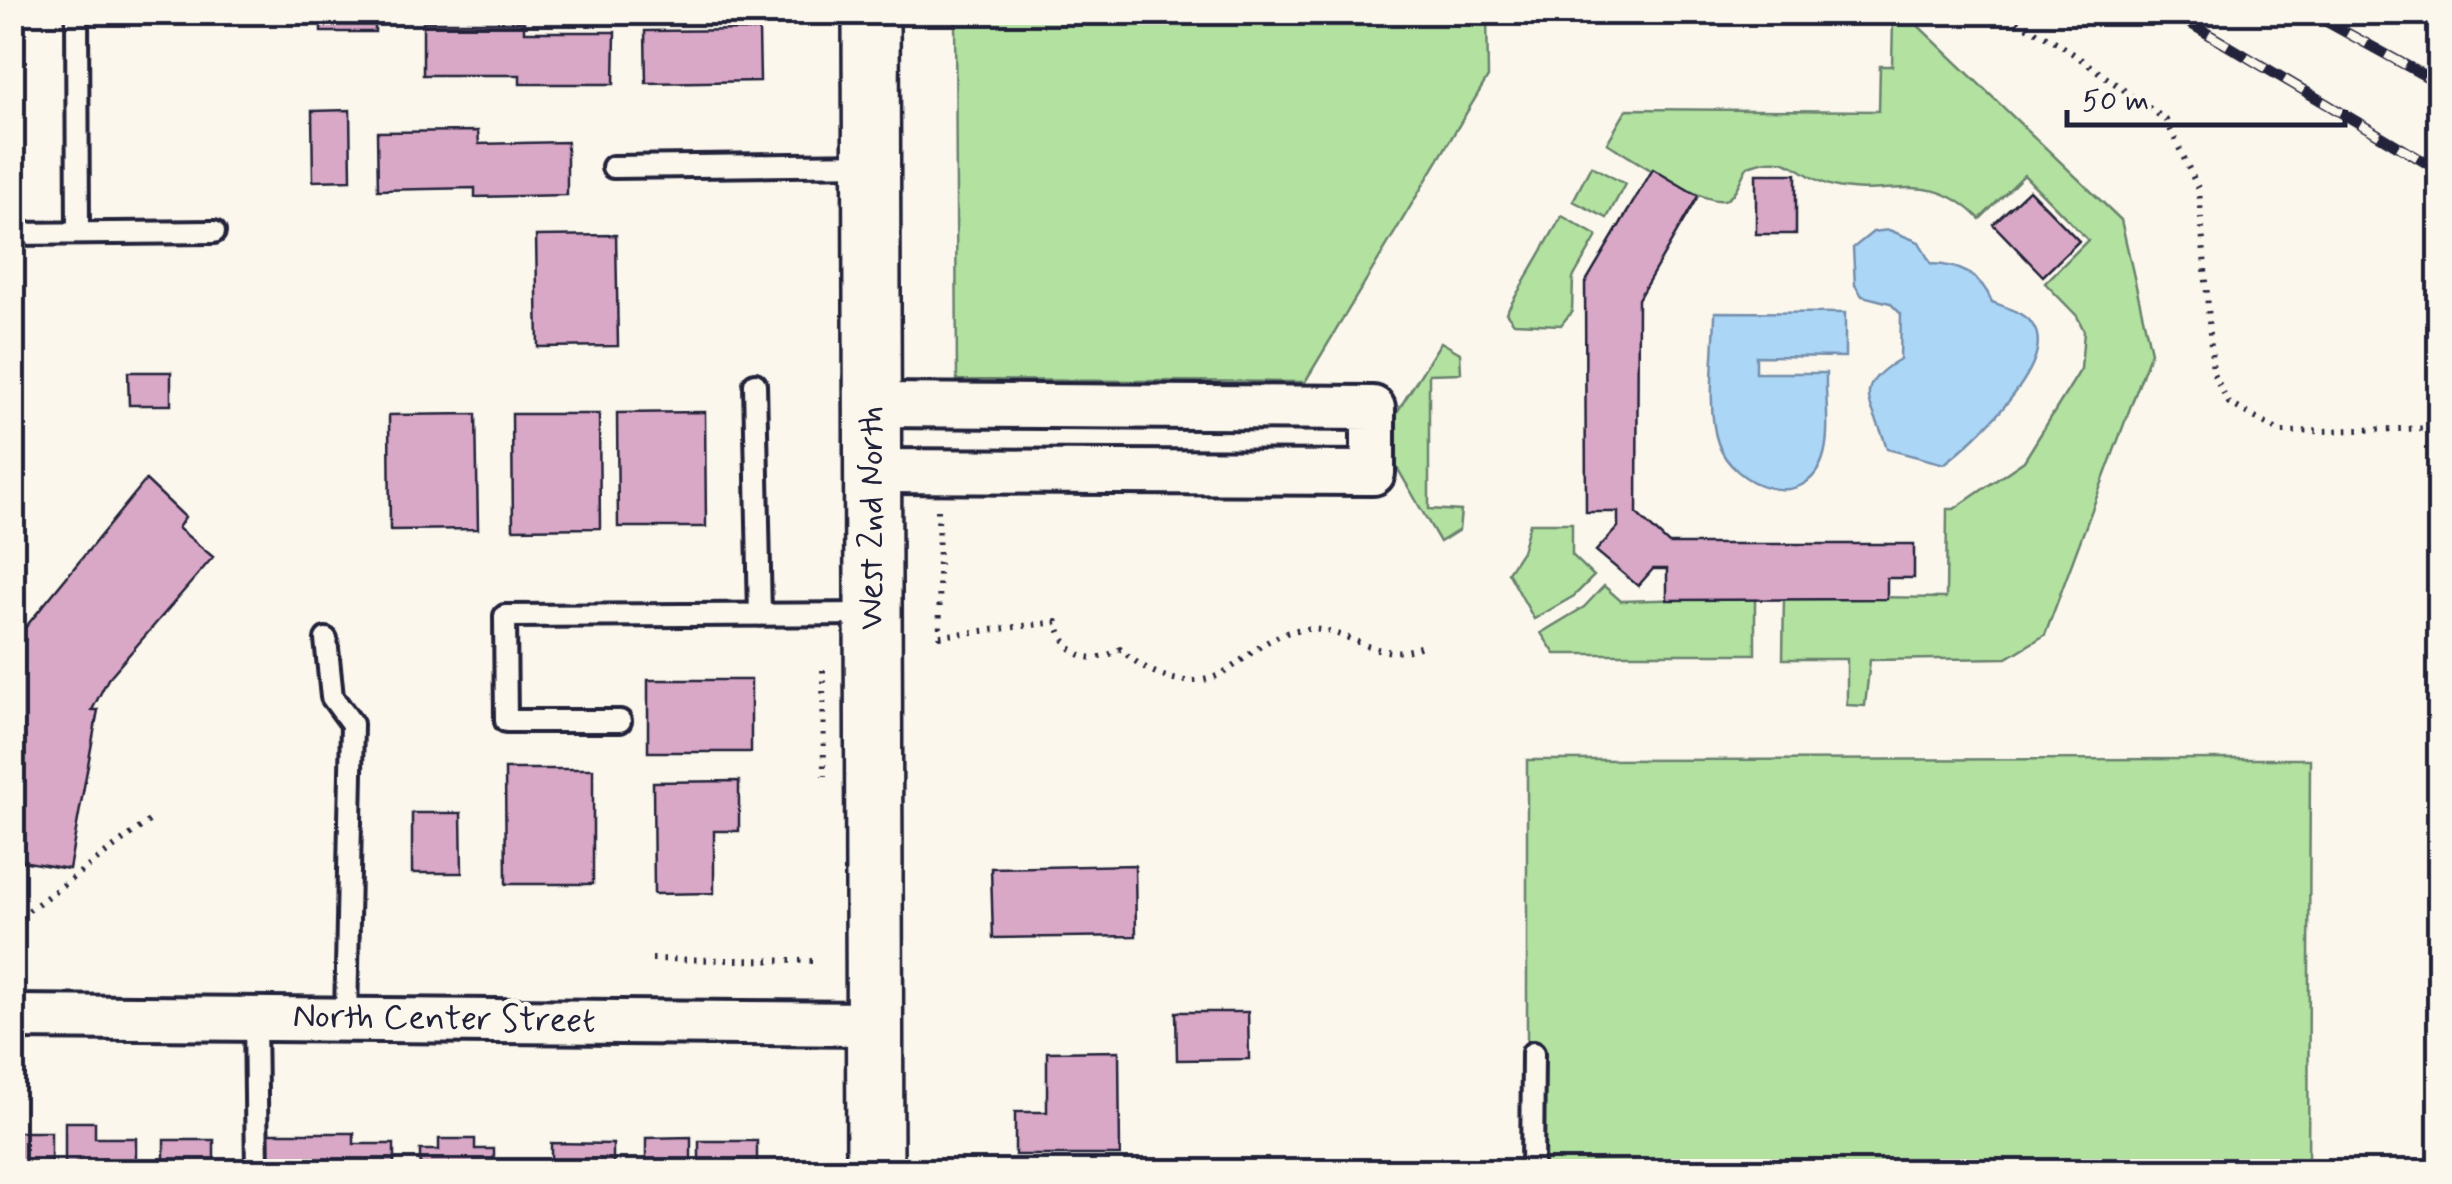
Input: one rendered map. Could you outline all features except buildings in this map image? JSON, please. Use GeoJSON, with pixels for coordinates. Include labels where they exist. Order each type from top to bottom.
{"type":"FeatureCollection","features":[{"type":"Feature","properties":{"kind":"street","name":"West 2nd North"},"geometry":{"type":"LineString","coordinates":[[871,12],[875,1172]]}},
{"type":"Feature","properties":{"kind":"street"},"geometry":{"type":"LineString","coordinates":[[872,405],[1373,408],[1373,472],[872,471]]}},
{"type":"Feature","properties":{"kind":"street","name":"North Center Street"},"geometry":{"type":"LineString","coordinates":[[12,1017],[875,1024]]}},
{"type":"Feature","properties":{"kind":"lane"},"geometry":{"type":"LineString","coordinates":[[77,12],[78,234]]}},
{"type":"Feature","properties":{"kind":"lane"},"geometry":{"type":"LineString","coordinates":[[613,167],[871,164]]}},
{"type":"Feature","properties":{"kind":"lane"},"geometry":{"type":"LineString","coordinates":[[12,234],[214,232]]}},
{"type":"Feature","properties":{"kind":"lane"},"geometry":{"type":"LineString","coordinates":[[755,384],[760,615]]}},
{"type":"Feature","properties":{"kind":"lane"},"geometry":{"type":"LineString","coordinates":[[620,720],[506,721],[506,616],[873,614]]}},
{"type":"Feature","properties":{"kind":"lane"},"geometry":{"type":"LineString","coordinates":[[326,639],[332,697],[352,724],[346,1018]]}},
{"type":"Feature","properties":{"kind":"lane"},"geometry":{"type":"LineString","coordinates":[[256,1018],[257,1172]]}},
{"type":"Feature","properties":{"kind":"lane"},"geometry":{"type":"LineString","coordinates":[[1532,1172],[1533,1053]]}},
{"type":"Feature","properties":{"kind":"path"},"geometry":{"type":"LineString","coordinates":[[1998,12],[2058,43],[2166,120],[2199,190],[2213,373],[2229,403],[2280,432],[2440,428]]}},
{"type":"Feature","properties":{"kind":"path"},"geometry":{"type":"LineString","coordinates":[[938,498],[940,636],[1057,622],[1066,646],[1082,658],[1102,660],[1120,649],[1146,673],[1177,681],[1208,679],[1227,672],[1275,638],[1299,630],[1329,631],[1382,654],[1402,654],[1422,646]]}},
{"type":"Feature","properties":{"kind":"path"},"geometry":{"type":"LineString","coordinates":[[12,923],[153,818]]}},
{"type":"Feature","properties":{"kind":"path"},"geometry":{"type":"LineString","coordinates":[[652,959],[813,960]]}},
{"type":"Feature","properties":{"kind":"green space"},"geometry":{"type":"Polygon","coordinates":[[[955,13],[1487,13],[1488,77],[1305,382],[957,380],[955,13]]]}},
{"type":"Feature","properties":{"kind":"green space"},"geometry":{"type":"Polygon","coordinates":[[[1879,13],[1905,13],[2121,220],[2151,352],[2045,635],[2007,658],[1870,660],[1865,706],[1847,705],[1847,659],[1783,659],[1784,596],[1946,598],[1947,509],[1954,509],[2024,461],[2081,369],[2084,331],[2077,316],[2045,283],[2088,240],[2024,175],[1980,219],[1943,193],[1833,186],[1786,162],[1776,161],[1748,166],[1730,197],[1717,200],[1667,179],[1607,143],[1627,109],[1879,111],[1880,66],[1892,66],[1893,20],[1879,18],[1879,13]]]}},
{"type":"Feature","properties":{"kind":"green space"},"geometry":{"type":"Polygon","coordinates":[[[1591,166],[1625,184],[1607,218],[1573,201],[1591,166]]]}},
{"type":"Feature","properties":{"kind":"green space"},"geometry":{"type":"Polygon","coordinates":[[[1562,216],[1597,236],[1573,278],[1572,311],[1561,325],[1514,323],[1506,313],[1562,216]]]}},
{"type":"Feature","properties":{"kind":"green space"},"geometry":{"type":"Polygon","coordinates":[[[1441,342],[1460,353],[1461,373],[1429,374],[1429,509],[1461,511],[1459,530],[1440,542],[1388,452],[1389,425],[1441,342]]]}},
{"type":"Feature","properties":{"kind":"green space"},"geometry":{"type":"Polygon","coordinates":[[[1530,523],[1572,523],[1572,555],[1594,576],[1574,596],[1534,619],[1508,572],[1522,551],[1530,523]]]}},
{"type":"Feature","properties":{"kind":"green space"},"geometry":{"type":"Polygon","coordinates":[[[1604,586],[1621,601],[1755,597],[1755,654],[1555,654],[1541,633],[1584,607],[1604,586]]]}},
{"type":"Feature","properties":{"kind":"green space"},"geometry":{"type":"Polygon","coordinates":[[[2310,759],[2308,1171],[1527,1172],[1527,760],[2310,759]]]}},
{"type":"Feature","properties":{"kind":"water"},"geometry":{"type":"Polygon","coordinates":[[[1889,230],[1919,242],[1931,264],[1951,266],[1975,278],[1992,302],[2028,320],[2038,340],[2034,359],[2009,401],[1944,464],[1887,449],[1869,398],[1874,380],[1900,359],[1901,314],[1890,303],[1862,296],[1855,285],[1853,248],[1873,232],[1889,230]]]}},
{"type":"Feature","properties":{"kind":"water"},"geometry":{"type":"Polygon","coordinates":[[[1715,312],[1845,313],[1845,357],[1756,356],[1756,373],[1826,373],[1823,458],[1814,475],[1801,485],[1769,488],[1753,481],[1726,458],[1718,443],[1712,397],[1715,312]]]}},
{"type":"Feature","properties":{"kind":"railway"},"geometry":{"type":"LineString","coordinates":[[2171,12],[2440,171]]}},
{"type":"Feature","properties":{"kind":"railway"},"geometry":{"type":"LineString","coordinates":[[2309,12],[2440,84]]}}]}
